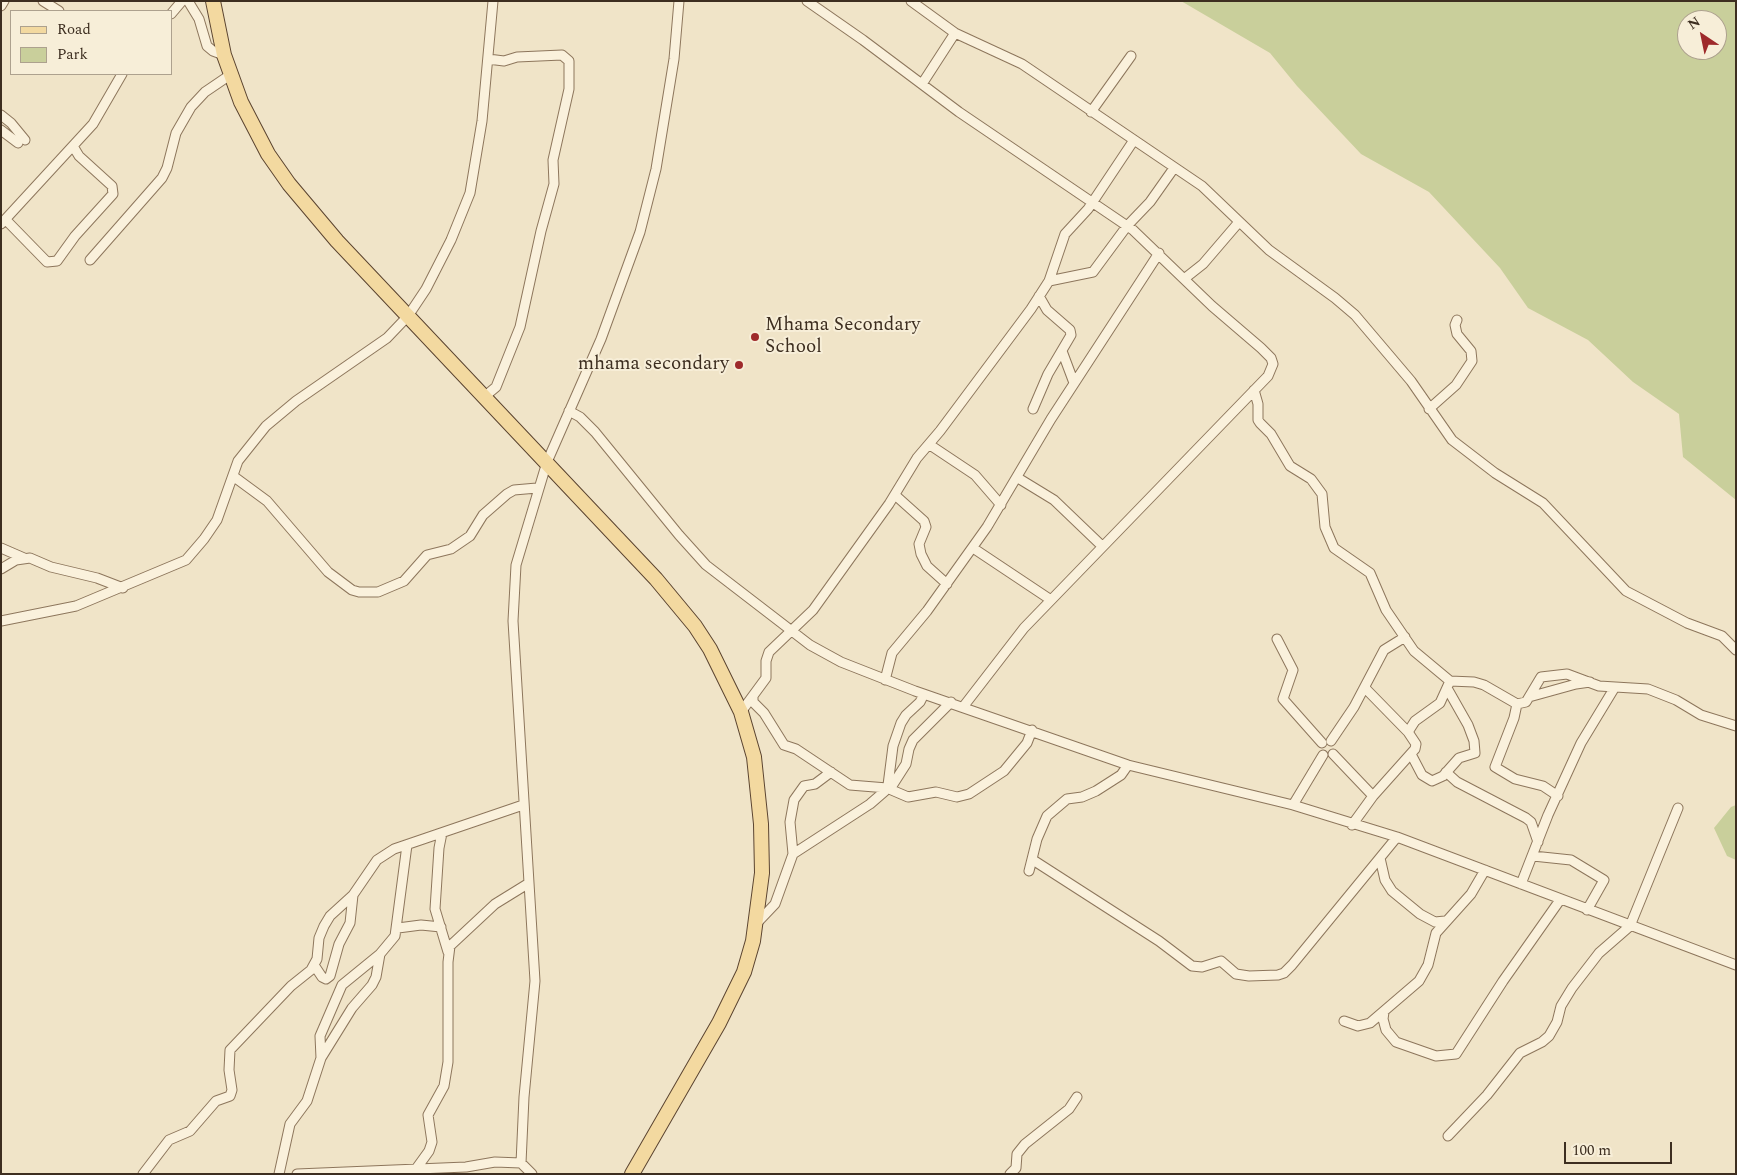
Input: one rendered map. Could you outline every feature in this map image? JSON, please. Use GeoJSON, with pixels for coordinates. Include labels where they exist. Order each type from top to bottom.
{"type":"FeatureCollection","features":[{"type":"Feature","properties":{"kind":"main road"},"geometry":{"type":"LineString","coordinates":[[213,1],[230,75],[254,128],[289,184],[336,241],[639,560],[695,626],[722,670],[741,712],[754,757],[761,824],[762,873],[756,924],[740,982],[696,1066],[636,1171]]}},
{"type":"Feature","properties":{"kind":"street"},"geometry":{"type":"LineString","coordinates":[[1,6],[4,1]]}},
{"type":"Feature","properties":{"kind":"street"},"geometry":{"type":"LineString","coordinates":[[44,1],[58,10]]}},
{"type":"Feature","properties":{"kind":"street"},"geometry":{"type":"LineString","coordinates":[[172,13],[182,1]]}},
{"type":"Feature","properties":{"kind":"street"},"geometry":{"type":"LineString","coordinates":[[188,1],[199,19],[206,46],[224,55]]}},
{"type":"Feature","properties":{"kind":"street"},"geometry":{"type":"LineString","coordinates":[[1,621],[76,606],[179,565],[191,555],[217,520],[244,451],[266,426],[296,401],[387,338],[408,316],[426,290],[451,240],[470,192],[482,121],[492,1]]}},
{"type":"Feature","properties":{"kind":"street"},"geometry":{"type":"LineString","coordinates":[[521,1163],[524,1097],[535,981],[513,620],[514,586],[521,541],[537,488],[601,339],[635,246],[646,209],[656,169],[674,59],[679,1]]}},
{"type":"Feature","properties":{"kind":"street"},"geometry":{"type":"LineString","coordinates":[[807,1],[959,112],[1127,226],[1159,253],[1271,358],[1272,370],[1151,498],[1102,546],[1006,649],[963,707]]}},
{"type":"Feature","properties":{"kind":"street"},"geometry":{"type":"LineString","coordinates":[[912,1],[955,33],[1022,64],[1215,197],[1239,222],[1286,264],[1335,298],[1355,315],[1411,381],[1452,440],[1495,473],[1543,503],[1626,591],[1687,623],[1722,636],[1736,650]]}},
{"type":"Feature","properties":{"kind":"street"},"geometry":{"type":"LineString","coordinates":[[922,84],[955,33]]}},
{"type":"Feature","properties":{"kind":"street"},"geometry":{"type":"LineString","coordinates":[[484,397],[496,387],[520,327],[541,231],[554,184],[553,160],[569,89],[569,61],[562,55],[517,57],[504,61],[488,59]]}},
{"type":"Feature","properties":{"kind":"street"},"geometry":{"type":"LineString","coordinates":[[1091,112],[1131,56]]}},
{"type":"Feature","properties":{"kind":"street"},"geometry":{"type":"LineString","coordinates":[[73,146],[79,156],[112,186],[113,194],[75,236],[57,260],[47,262],[4,222],[102,111],[121,75]]}},
{"type":"Feature","properties":{"kind":"street"},"geometry":{"type":"LineString","coordinates":[[90,260],[162,178],[167,168],[176,133],[191,107],[205,92],[230,75]]}},
{"type":"Feature","properties":{"kind":"street"},"geometry":{"type":"LineString","coordinates":[[1,116],[10,123],[21,142],[1,130]]}},
{"type":"Feature","properties":{"kind":"street"},"geometry":{"type":"LineString","coordinates":[[741,712],[766,678],[766,661],[769,652],[813,610],[895,495],[916,458],[930,444],[1040,296],[1049,281],[1065,234],[1092,203],[1134,140]]}},
{"type":"Feature","properties":{"kind":"street"},"geometry":{"type":"LineString","coordinates":[[1049,281],[1093,272],[1127,226],[1150,202],[1174,168]]}},
{"type":"Feature","properties":{"kind":"street"},"geometry":{"type":"LineString","coordinates":[[1184,278],[1203,264],[1239,222]]}},
{"type":"Feature","properties":{"kind":"street"},"geometry":{"type":"LineString","coordinates":[[885,680],[892,653],[927,612],[973,548],[1018,478],[1074,383],[1159,253]]}},
{"type":"Feature","properties":{"kind":"street"},"geometry":{"type":"LineString","coordinates":[[1033,409],[1048,374],[1071,332],[1051,314],[1040,296]]}},
{"type":"Feature","properties":{"kind":"street"},"geometry":{"type":"LineString","coordinates":[[1430,409],[1456,386],[1472,361],[1471,351],[1456,334],[1455,325],[1457,320]]}},
{"type":"Feature","properties":{"kind":"street"},"geometry":{"type":"LineString","coordinates":[[1062,351],[1074,383]]}},
{"type":"Feature","properties":{"kind":"street"},"geometry":{"type":"LineString","coordinates":[[1254,390],[1260,423],[1271,434],[1290,466],[1311,479],[1322,494],[1325,528],[1330,543],[1337,552],[1370,573],[1380,599],[1405,637],[1422,660],[1449,684],[1468,725],[1475,750],[1472,755],[1459,758],[1436,780],[1427,780],[1416,766],[1412,754]]}},
{"type":"Feature","properties":{"kind":"street"},"geometry":{"type":"LineString","coordinates":[[569,411],[580,417],[595,432],[679,536],[706,565],[826,654],[885,680],[1128,765],[1293,805],[1352,825],[1397,837],[1586,910],[1736,965]]}},
{"type":"Feature","properties":{"kind":"street"},"geometry":{"type":"LineString","coordinates":[[930,444],[975,474],[1000,505]]}},
{"type":"Feature","properties":{"kind":"street"},"geometry":{"type":"LineString","coordinates":[[233,476],[267,501],[328,572],[352,590],[359,592],[378,592],[404,581],[427,556],[451,549],[470,536],[483,515],[507,494],[514,490],[537,488]]}},
{"type":"Feature","properties":{"kind":"street"},"geometry":{"type":"LineString","coordinates":[[1018,478],[1054,500],[1102,546]]}},
{"type":"Feature","properties":{"kind":"street"},"geometry":{"type":"LineString","coordinates":[[895,495],[924,521],[926,527],[919,544],[921,554],[927,566],[946,584]]}},
{"type":"Feature","properties":{"kind":"street"},"geometry":{"type":"LineString","coordinates":[[1,548],[57,569],[97,578],[123,588]]}},
{"type":"Feature","properties":{"kind":"street"},"geometry":{"type":"LineString","coordinates":[[973,548],[1051,600]]}},
{"type":"Feature","properties":{"kind":"street"},"geometry":{"type":"LineString","coordinates":[[1,569],[16,560],[24,558]]}},
{"type":"Feature","properties":{"kind":"street"},"geometry":{"type":"LineString","coordinates":[[1323,754],[1320,748],[1327,742],[1364,688],[1384,650],[1405,637]]}},
{"type":"Feature","properties":{"kind":"street"},"geometry":{"type":"LineString","coordinates":[[1277,639],[1293,670],[1283,699],[1327,742],[1336,746],[1333,754]]}},
{"type":"Feature","properties":{"kind":"street"},"geometry":{"type":"LineString","coordinates":[[1449,684],[1474,682],[1484,685],[1517,704],[1524,704],[1539,679],[1543,676],[1567,674],[1599,686],[1648,689],[1676,700],[1701,715],[1736,726]]}},
{"type":"Feature","properties":{"kind":"street"},"geometry":{"type":"LineString","coordinates":[[1529,697],[1590,682]]}},
{"type":"Feature","properties":{"kind":"street"},"geometry":{"type":"LineString","coordinates":[[1408,732],[1415,721],[1440,703],[1449,684]]}},
{"type":"Feature","properties":{"kind":"street"},"geometry":{"type":"LineString","coordinates":[[1522,884],[1538,842],[1586,732],[1615,687]]}},
{"type":"Feature","properties":{"kind":"street"},"geometry":{"type":"LineString","coordinates":[[1352,825],[1373,796],[1412,754],[1416,744],[1408,732],[1364,688]]}},
{"type":"Feature","properties":{"kind":"street"},"geometry":{"type":"LineString","coordinates":[[888,788],[893,746],[901,723],[906,714],[920,702],[924,694]]}},
{"type":"Feature","properties":{"kind":"street"},"geometry":{"type":"LineString","coordinates":[[753,696],[753,702],[764,713],[781,742],[796,749],[854,787],[888,788],[908,797],[936,792],[962,797],[1004,771],[1027,743],[1032,730]]}},
{"type":"Feature","properties":{"kind":"street"},"geometry":{"type":"LineString","coordinates":[[793,854],[870,804],[888,788],[906,764],[908,749],[913,740],[951,702]]}},
{"type":"Feature","properties":{"kind":"street"},"geometry":{"type":"LineString","coordinates":[[1517,704],[1512,723],[1494,767],[1516,779],[1543,786],[1558,796]]}},
{"type":"Feature","properties":{"kind":"street"},"geometry":{"type":"LineString","coordinates":[[1323,754],[1333,754],[1373,796]]}},
{"type":"Feature","properties":{"kind":"street"},"geometry":{"type":"LineString","coordinates":[[1293,805],[1323,754]]}},
{"type":"Feature","properties":{"kind":"street"},"geometry":{"type":"LineString","coordinates":[[1029,871],[1041,827],[1054,808],[1068,799],[1082,797],[1096,791],[1121,775],[1128,765]]}},
{"type":"Feature","properties":{"kind":"street"},"geometry":{"type":"LineString","coordinates":[[756,924],[775,904],[793,854],[790,822],[794,800],[804,786],[815,784],[831,772]]}},
{"type":"Feature","properties":{"kind":"street"},"geometry":{"type":"LineString","coordinates":[[1446,772],[1457,782],[1526,818],[1531,822],[1538,842]]}},
{"type":"Feature","properties":{"kind":"street"},"geometry":{"type":"LineString","coordinates":[[143,1174],[169,1140],[190,1131],[216,1101],[230,1096],[232,1090],[229,1070],[230,1050],[314,965],[324,926],[330,916],[353,895],[377,860],[394,849],[407,844],[523,805]]}},
{"type":"Feature","properties":{"kind":"street"},"geometry":{"type":"LineString","coordinates":[[1448,1136],[1487,1095],[1520,1053],[1542,1042],[1549,1036],[1557,1022],[1561,1006],[1580,977],[1599,953],[1630,926],[1678,808]]}},
{"type":"Feature","properties":{"kind":"street"},"geometry":{"type":"LineString","coordinates":[[416,1169],[429,1151],[432,1142],[428,1116],[444,1086],[448,1062],[448,953],[436,915],[435,900],[442,833]]}},
{"type":"Feature","properties":{"kind":"street"},"geometry":{"type":"LineString","coordinates":[[1032,860],[1159,941],[1192,966],[1202,967],[1221,961],[1236,974],[1249,976],[1284,972],[1359,880],[1397,837]]}},
{"type":"Feature","properties":{"kind":"street"},"geometry":{"type":"LineString","coordinates":[[320,1058],[320,1036],[342,986],[380,954],[391,942],[398,928],[407,844]]}},
{"type":"Feature","properties":{"kind":"street"},"geometry":{"type":"LineString","coordinates":[[1533,856],[1570,860],[1604,880],[1586,910]]}},
{"type":"Feature","properties":{"kind":"street"},"geometry":{"type":"LineString","coordinates":[[1380,858],[1385,880],[1392,891],[1420,914],[1435,922],[1445,921]]}},
{"type":"Feature","properties":{"kind":"street"},"geometry":{"type":"LineString","coordinates":[[1344,1021],[1363,1025],[1384,1012],[1424,975],[1433,940],[1445,921],[1471,894],[1485,870]]}},
{"type":"Feature","properties":{"kind":"street"},"geometry":{"type":"LineString","coordinates":[[448,953],[452,943],[495,904],[529,883]]}},
{"type":"Feature","properties":{"kind":"street"},"geometry":{"type":"LineString","coordinates":[[314,965],[322,977],[326,979],[330,976],[339,944],[350,923],[353,895]]}},
{"type":"Feature","properties":{"kind":"street"},"geometry":{"type":"LineString","coordinates":[[1384,1012],[1383,1019],[1386,1030],[1396,1042],[1436,1056],[1456,1054],[1498,987],[1560,900]]}},
{"type":"Feature","properties":{"kind":"street"},"geometry":{"type":"LineString","coordinates":[[399,910],[416,925]]}},
{"type":"Feature","properties":{"kind":"street"},"geometry":{"type":"LineString","coordinates":[[398,928],[416,925],[441,927]]}},
{"type":"Feature","properties":{"kind":"street"},"geometry":{"type":"LineString","coordinates":[[279,1174],[286,1134],[290,1124],[307,1101],[320,1058],[352,1008],[372,985],[376,977],[380,954]]}},
{"type":"Feature","properties":{"kind":"street"},"geometry":{"type":"LineString","coordinates":[[1010,1174],[1016,1168],[1017,1154],[1024,1144],[1069,1109],[1077,1097]]}},
{"type":"Feature","properties":{"kind":"street"},"geometry":{"type":"LineString","coordinates":[[297,1174],[315,1171],[466,1166],[495,1162],[521,1163],[532,1174]]}},
{"type":"Feature","properties":{"kind":"green space"},"geometry":{"type":"Polygon","coordinates":[[[1181,1],[1736,1],[1736,500],[1683,457],[1679,414],[1633,382],[1588,340],[1528,308],[1500,268],[1429,192],[1361,154],[1297,86],[1270,53],[1181,1]]]}},
{"type":"Feature","properties":{"kind":"green space"},"geometry":{"type":"Polygon","coordinates":[[[1736,805],[1736,860],[1727,856],[1714,828],[1731,807],[1736,805]]]}},
{"type":"Feature","properties":{"kind":"place","name":"Mhama Secondary School"},"geometry":{"type":"Point","coordinates":[755,337]}},
{"type":"Feature","properties":{"kind":"place","name":"mhama secondary"},"geometry":{"type":"Point","coordinates":[739,365]}}]}
